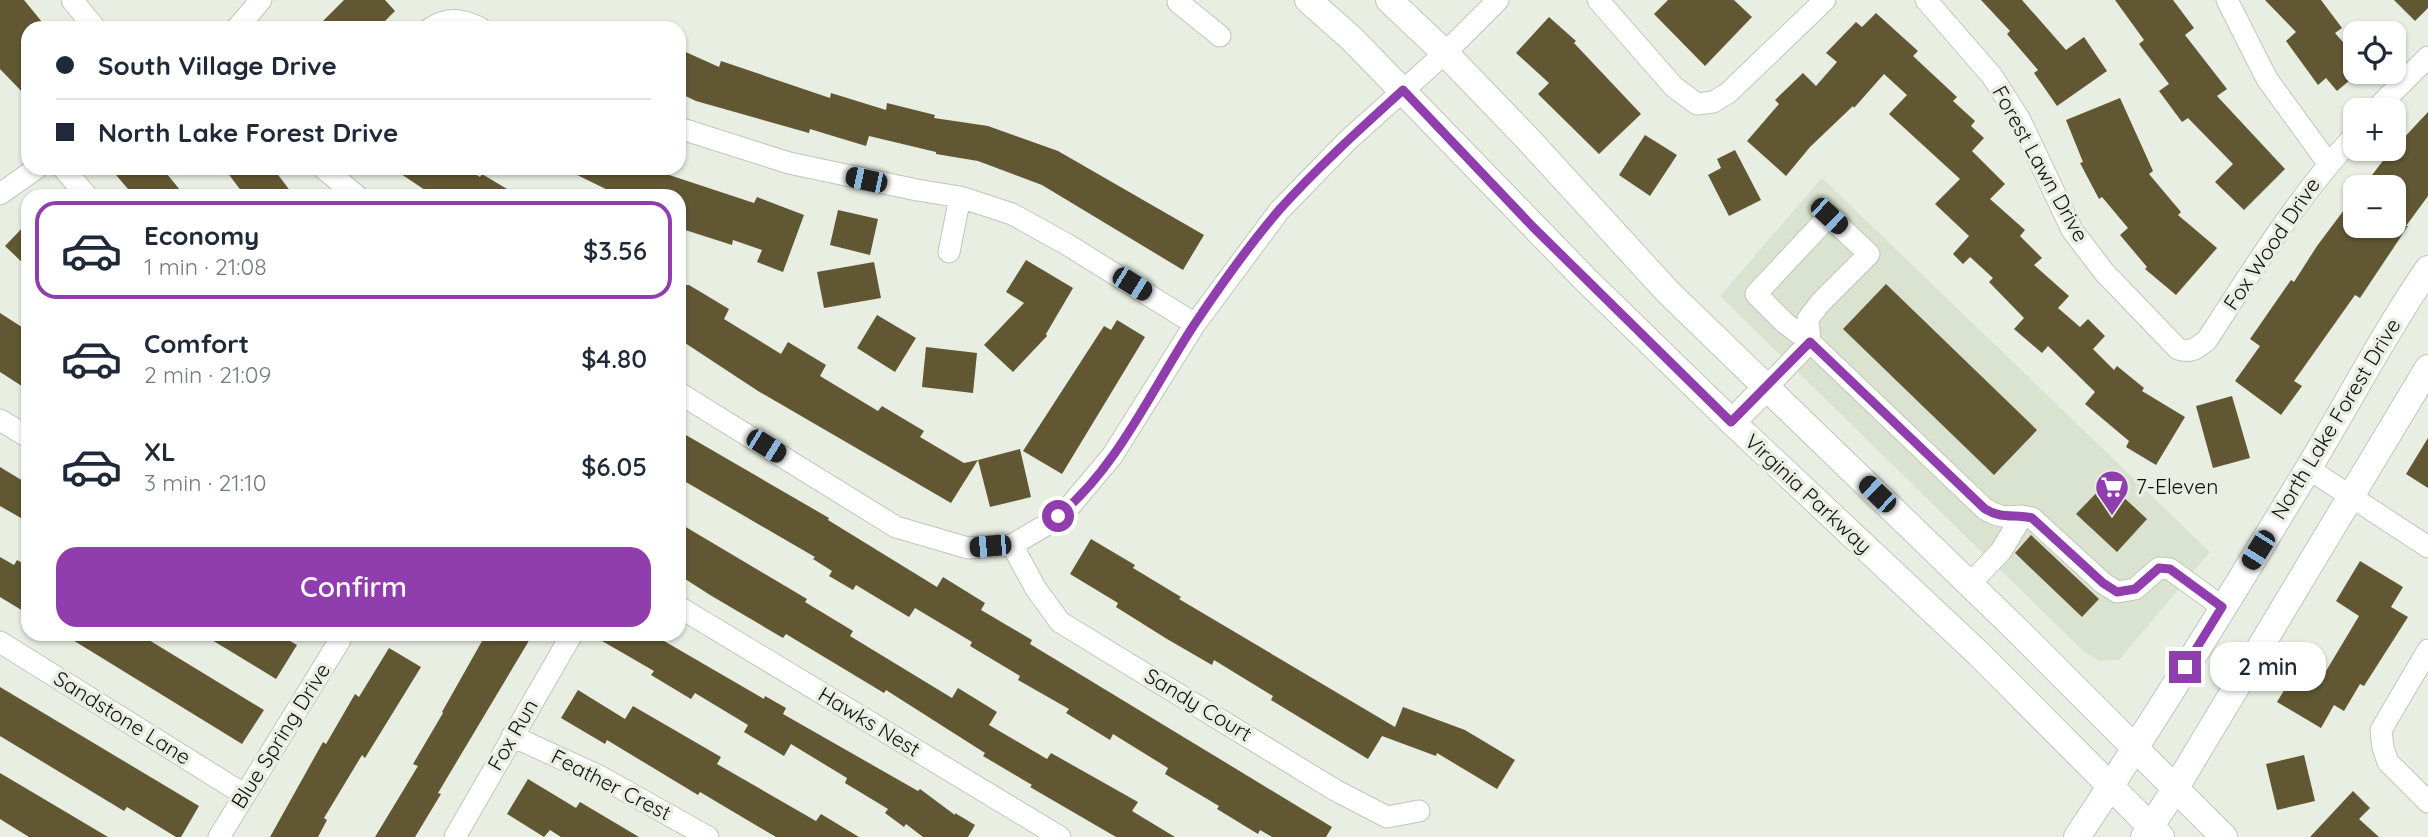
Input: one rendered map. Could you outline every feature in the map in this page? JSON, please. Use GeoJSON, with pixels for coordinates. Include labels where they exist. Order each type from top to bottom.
{"type":"FeatureCollection","features":[{"type":"Feature","properties":{"kind":"main road","name":"Virginia Parkway"},"geometry":{"type":"LineString","coordinates":[[1308,0],[1352,39],[1542,236],[1731,422],[1979,654],[2110,785],[2152,833]]}},
{"type":"Feature","properties":{"kind":"main road"},"geometry":{"type":"LineString","coordinates":[[1390,0],[1526,137],[1668,292],[1970,584],[2224,837]]}},
{"type":"Feature","properties":{"kind":"main road","name":"North Lake Forest Drive"},"geometry":{"type":"LineString","coordinates":[[2077,837],[2309,469],[2404,304],[2428,269]]}},
{"type":"Feature","properties":{"kind":"main road"},"geometry":{"type":"LineString","coordinates":[[2152,833],[2175,789],[2428,368]]}},
{"type":"Feature","properties":{"kind":"main road"},"geometry":{"type":"LineString","coordinates":[[1731,422],[1767,387]]}},
{"type":"Feature","properties":{"kind":"street"},"geometry":{"type":"LineString","coordinates":[[72,0],[89,21]]}},
{"type":"Feature","properties":{"kind":"street"},"geometry":{"type":"LineString","coordinates":[[243,21],[261,0]]}},
{"type":"Feature","properties":{"kind":"street"},"geometry":{"type":"LineString","coordinates":[[686,397],[897,527],[968,548],[1012,544],[1046,525],[1070,506],[1112,456],[1195,324],[1279,211],[1347,141],[1445,53],[1498,0]]}},
{"type":"Feature","properties":{"kind":"street"},"geometry":{"type":"LineString","coordinates":[[1598,0],[1674,87],[1697,104],[1713,102],[1728,93],[1825,0]]}},
{"type":"Feature","properties":{"kind":"street","name":"Forest Lawn Drive"},"geometry":{"type":"LineString","coordinates":[[1926,0],[1965,43],[2020,120],[2071,230],[2104,272],[2168,341],[2178,349],[2189,352]]}},
{"type":"Feature","properties":{"kind":"street"},"geometry":{"type":"LineString","coordinates":[[2227,0],[2267,79],[2328,163]]}},
{"type":"Feature","properties":{"kind":"street"},"geometry":{"type":"LineString","coordinates":[[1178,1],[1220,36]]}},
{"type":"Feature","properties":{"kind":"street"},"geometry":{"type":"LineString","coordinates":[[2387,98],[2428,57]]}},
{"type":"Feature","properties":{"kind":"street"},"geometry":{"type":"LineString","coordinates":[[686,130],[789,163],[960,197],[1012,214],[1068,245],[1195,324]]}},
{"type":"Feature","properties":{"kind":"street","name":"Fox Wood Drive"},"geometry":{"type":"LineString","coordinates":[[2189,352],[2207,340],[2254,267],[2328,163],[2343,147]]}},
{"type":"Feature","properties":{"kind":"street"},"geometry":{"type":"LineString","coordinates":[[0,194],[27,175]]}},
{"type":"Feature","properties":{"kind":"street"},"geometry":{"type":"LineString","coordinates":[[69,175],[81,189]]}},
{"type":"Feature","properties":{"kind":"street"},"geometry":{"type":"LineString","coordinates":[[331,175],[348,189]]}},
{"type":"Feature","properties":{"kind":"street"},"geometry":{"type":"LineString","coordinates":[[949,252],[960,197]]}},
{"type":"Feature","properties":{"kind":"street"},"geometry":{"type":"LineString","coordinates":[[1767,387],[1810,342],[1808,319],[1820,303],[1869,254],[1829,216],[1756,293],[1785,323],[1810,342],[1994,515],[2032,518],[2103,583],[2117,592],[2135,589],[2159,568],[2170,569],[2222,607]]}},
{"type":"Feature","properties":{"kind":"street"},"geometry":{"type":"LineString","coordinates":[[0,420],[21,433]]}},
{"type":"Feature","properties":{"kind":"street"},"geometry":{"type":"LineString","coordinates":[[2309,469],[2428,547]]}},
{"type":"Feature","properties":{"kind":"street"},"geometry":{"type":"LineString","coordinates":[[1970,584],[2001,551],[2022,516]]}},
{"type":"Feature","properties":{"kind":"street","name":"Sandy Court"},"geometry":{"type":"LineString","coordinates":[[1012,544],[1036,589],[1060,622],[1335,790],[1387,817],[1419,811]]}},
{"type":"Feature","properties":{"kind":"street","name":"Hawks Nest"},"geometry":{"type":"LineString","coordinates":[[686,611],[1060,837]]}},
{"type":"Feature","properties":{"kind":"street","name":"Blue Spring Drive"},"geometry":{"type":"LineString","coordinates":[[219,837],[339,641]]}},
{"type":"Feature","properties":{"kind":"street","name":"Fox Run"},"geometry":{"type":"LineString","coordinates":[[455,837],[568,641]]}},
{"type":"Feature","properties":{"kind":"street","name":"Sandstone Lane"},"geometry":{"type":"LineString","coordinates":[[0,642],[244,794]]}},
{"type":"Feature","properties":{"kind":"street"},"geometry":{"type":"LineString","coordinates":[[2428,650],[2381,730],[2388,762],[2428,802]]}},
{"type":"Feature","properties":{"kind":"street","name":"Feather Crest"},"geometry":{"type":"LineString","coordinates":[[512,736],[599,776],[708,837]]}},
{"type":"Feature","properties":{"kind":"shaded area"},"geometry":{"type":"Polygon","coordinates":[[[1822,178],[2210,552],[2119,660],[2099,661],[2083,651],[1720,296],[1822,178]]]}},
{"type":"Feature","properties":{"kind":"building"},"geometry":{"type":"Polygon","coordinates":[[[0,0],[24,0],[41,21],[21,21],[21,91],[0,69],[0,0]]]}},
{"type":"Feature","properties":{"kind":"building"},"geometry":{"type":"Polygon","coordinates":[[[344,0],[385,0],[395,11],[385,21],[323,21],[344,0]]]}},
{"type":"Feature","properties":{"kind":"building"},"geometry":{"type":"Polygon","coordinates":[[[1668,0],[1734,0],[1752,17],[1705,66],[1654,14],[1668,0]]]}},
{"type":"Feature","properties":{"kind":"building"},"geometry":{"type":"Polygon","coordinates":[[[1981,0],[2022,0],[2066,50],[2084,37],[2107,71],[2057,106],[2034,73],[2038,70],[2007,34],[2010,31],[1981,0]]]}},
{"type":"Feature","properties":{"kind":"building"},"geometry":{"type":"Polygon","coordinates":[[[2115,0],[2173,0],[2194,28],[2185,35],[2227,89],[2217,96],[2285,169],[2244,210],[2215,182],[2233,164],[2188,118],[2182,122],[2159,91],[2169,84],[2139,44],[2144,40],[2115,0]]]}},
{"type":"Feature","properties":{"kind":"building"},"geometry":{"type":"Polygon","coordinates":[[[2265,0],[2321,0],[2342,28],[2335,33],[2343,42],[2343,84],[2345,84],[2337,91],[2326,78],[2318,85],[2286,41],[2296,32],[2265,0]]]}},
{"type":"Feature","properties":{"kind":"building"},"geometry":{"type":"Polygon","coordinates":[[[2394,0],[2428,0],[2428,8],[2415,21],[2394,0]]]}},
{"type":"Feature","properties":{"kind":"building"},"geometry":{"type":"Polygon","coordinates":[[[1876,13],[1918,51],[1913,56],[1957,97],[1953,101],[1975,121],[1971,126],[1984,138],[1972,151],[2005,184],[1990,199],[2025,230],[2020,236],[2042,258],[2034,265],[2069,296],[2058,308],[2080,327],[2088,319],[2105,336],[2093,349],[2114,370],[2117,366],[2144,388],[2142,391],[2185,417],[2156,465],[2126,447],[2129,441],[2085,404],[2095,392],[2048,346],[2042,353],[2014,329],[2024,318],[1989,282],[1993,278],[1970,257],[1963,264],[1953,254],[1969,236],[1935,204],[1960,179],[1889,114],[1907,95],[1884,74],[1854,108],[1853,106],[1810,147],[1786,176],[1747,141],[1779,104],[1775,100],[1803,73],[1816,86],[1837,62],[1826,53],[1856,22],[1862,27],[1876,13]]]}},
{"type":"Feature","properties":{"kind":"building"},"geometry":{"type":"Polygon","coordinates":[[[1549,17],[1576,41],[1574,43],[1641,114],[1599,154],[1538,94],[1549,83],[1516,53],[1549,17]]]}},
{"type":"Feature","properties":{"kind":"building"},"geometry":{"type":"Polygon","coordinates":[[[686,52],[719,67],[721,61],[830,98],[831,93],[886,110],[887,103],[935,115],[934,118],[988,126],[1058,151],[1204,235],[1183,270],[1042,185],[978,161],[936,154],[869,136],[866,146],[810,129],[809,133],[686,96],[686,52]]]}},
{"type":"Feature","properties":{"kind":"building"},"geometry":{"type":"Polygon","coordinates":[[[2120,98],[2153,171],[2149,174],[2181,212],[2178,215],[2217,248],[2176,295],[2145,269],[2147,267],[2120,235],[2128,228],[2102,197],[2099,199],[2080,163],[2083,162],[2066,120],[2120,98]]]}},
{"type":"Feature","properties":{"kind":"building"},"geometry":{"type":"Polygon","coordinates":[[[2428,112],[2428,196],[2406,226],[2406,175],[2372,175],[2383,161],[2406,161],[2406,136],[2428,112]]]}},
{"type":"Feature","properties":{"kind":"building"},"geometry":{"type":"Polygon","coordinates":[[[1645,135],[1677,155],[1650,196],[1619,175],[1645,135]]]}},
{"type":"Feature","properties":{"kind":"building"},"geometry":{"type":"Polygon","coordinates":[[[1735,150],[1761,200],[1729,216],[1708,175],[1721,168],[1717,159],[1735,150]]]}},
{"type":"Feature","properties":{"kind":"building"},"geometry":{"type":"Polygon","coordinates":[[[116,175],[168,175],[179,189],[128,189],[116,175]]]}},
{"type":"Feature","properties":{"kind":"building"},"geometry":{"type":"Polygon","coordinates":[[[229,175],[278,175],[289,189],[240,189],[229,175]]]}},
{"type":"Feature","properties":{"kind":"building"},"geometry":{"type":"Polygon","coordinates":[[[402,175],[484,175],[507,189],[424,189],[402,175]]]}},
{"type":"Feature","properties":{"kind":"building"},"geometry":{"type":"Polygon","coordinates":[[[577,175],[669,175],[754,203],[757,197],[804,215],[783,272],[757,262],[762,250],[733,240],[732,245],[686,230],[686,189],[606,189],[577,175]]]}},
{"type":"Feature","properties":{"kind":"building"},"geometry":{"type":"Polygon","coordinates":[[[838,210],[878,219],[870,255],[830,245],[838,210]]]}},
{"type":"Feature","properties":{"kind":"building"},"geometry":{"type":"Polygon","coordinates":[[[2343,211],[2343,238],[2400,238],[2360,298],[2355,295],[2294,381],[2302,386],[2281,415],[2235,381],[2260,346],[2250,339],[2291,280],[2294,282],[2343,211]]]}},
{"type":"Feature","properties":{"kind":"building"},"geometry":{"type":"Polygon","coordinates":[[[21,229],[21,261],[5,246],[21,229]]]}},
{"type":"Feature","properties":{"kind":"building"},"geometry":{"type":"Polygon","coordinates":[[[1026,260],[1073,288],[1047,336],[1013,372],[984,345],[1024,303],[1006,292],[1026,260]]]}},
{"type":"Feature","properties":{"kind":"building"},"geometry":{"type":"Polygon","coordinates":[[[874,262],[881,298],[824,308],[817,272],[874,262]]]}},
{"type":"Feature","properties":{"kind":"building"},"geometry":{"type":"Polygon","coordinates":[[[1886,284],[2037,430],[1994,475],[1843,329],[1886,284]]]}},
{"type":"Feature","properties":{"kind":"building"},"geometry":{"type":"Polygon","coordinates":[[[686,285],[729,309],[724,319],[781,354],[788,342],[826,365],[820,376],[878,411],[882,406],[924,431],[920,437],[964,463],[978,460],[951,503],[758,391],[686,344],[686,285]]]}},
{"type":"Feature","properties":{"kind":"building"},"geometry":{"type":"Polygon","coordinates":[[[0,313],[21,326],[21,386],[0,372],[0,313]]]}},
{"type":"Feature","properties":{"kind":"building"},"geometry":{"type":"Polygon","coordinates":[[[877,315],[916,338],[895,372],[857,348],[877,315]]]}},
{"type":"Feature","properties":{"kind":"building"},"geometry":{"type":"Polygon","coordinates":[[[1117,320],[1145,337],[1062,474],[1023,451],[1104,326],[1111,330],[1117,320]]]}},
{"type":"Feature","properties":{"kind":"building"},"geometry":{"type":"Polygon","coordinates":[[[926,347],[977,353],[973,393],[922,387],[926,347]]]}},
{"type":"Feature","properties":{"kind":"building"},"geometry":{"type":"Polygon","coordinates":[[[2232,396],[2250,458],[2213,468],[2196,406],[2232,396]]]}},
{"type":"Feature","properties":{"kind":"building"},"geometry":{"type":"Polygon","coordinates":[[[686,435],[829,518],[828,520],[937,587],[943,577],[985,603],[981,610],[1032,640],[1030,644],[1332,827],[1326,837],[1272,837],[1260,830],[1258,834],[1217,809],[1219,806],[1165,774],[1168,768],[1113,734],[1110,740],[1066,713],[1069,709],[1018,680],[1020,676],[970,646],[972,642],[915,608],[909,617],[856,585],[853,590],[829,576],[832,571],[813,559],[815,557],[686,482],[686,435]]]}},
{"type":"Feature","properties":{"kind":"building"},"geometry":{"type":"Polygon","coordinates":[[[2428,438],[2428,488],[2406,474],[2428,438]]]}},
{"type":"Feature","properties":{"kind":"building"},"geometry":{"type":"Polygon","coordinates":[[[1020,449],[1031,497],[990,507],[978,460],[1020,449]]]}},
{"type":"Feature","properties":{"kind":"building"},"geometry":{"type":"Polygon","coordinates":[[[0,467],[21,480],[21,518],[0,506],[0,467]]]}},
{"type":"Feature","properties":{"kind":"building","name":"7-Eleven"},"geometry":{"type":"Polygon","coordinates":[[[2107,482],[2147,519],[2117,552],[2076,514],[2107,482]]]}},
{"type":"Feature","properties":{"kind":"building"},"geometry":{"type":"Polygon","coordinates":[[[686,527],[807,599],[805,602],[853,631],[850,636],[952,698],[958,688],[997,712],[989,725],[1047,759],[1051,753],[1138,802],[1132,811],[1175,837],[1116,837],[1030,787],[1032,785],[983,756],[985,753],[886,690],[884,693],[786,634],[783,638],[686,580],[686,527]]]}},
{"type":"Feature","properties":{"kind":"building"},"geometry":{"type":"Polygon","coordinates":[[[2031,535],[2099,599],[2082,617],[2015,553],[2031,535]]]}},
{"type":"Feature","properties":{"kind":"building"},"geometry":{"type":"Polygon","coordinates":[[[1091,539],[1135,565],[1133,568],[1181,597],[1179,599],[1395,727],[1403,707],[1465,730],[1515,760],[1497,789],[1437,753],[1436,756],[1382,736],[1368,759],[1271,700],[1273,696],[1214,660],[1212,665],[1167,639],[1116,607],[1118,603],[1070,574],[1091,539]]]}},
{"type":"Feature","properties":{"kind":"building"},"geometry":{"type":"Polygon","coordinates":[[[0,557],[14,565],[17,560],[21,562],[21,610],[0,597],[0,557]]]}},
{"type":"Feature","properties":{"kind":"building"},"geometry":{"type":"Polygon","coordinates":[[[2360,561],[2403,587],[2391,607],[2408,617],[2364,686],[2360,684],[2344,711],[2334,705],[2321,728],[2277,702],[2301,662],[2323,676],[2359,616],[2336,601],[2360,561]]]}},
{"type":"Feature","properties":{"kind":"building"},"geometry":{"type":"Polygon","coordinates":[[[74,641],[151,641],[264,710],[242,744],[74,641]]]}},
{"type":"Feature","properties":{"kind":"building"},"geometry":{"type":"Polygon","coordinates":[[[214,641],[290,641],[297,645],[276,679],[214,641]]]}},
{"type":"Feature","properties":{"kind":"building"},"geometry":{"type":"Polygon","coordinates":[[[482,641],[529,641],[438,793],[441,794],[415,837],[375,837],[418,766],[413,764],[482,641]]]}},
{"type":"Feature","properties":{"kind":"building"},"geometry":{"type":"Polygon","coordinates":[[[602,641],[664,641],[764,699],[765,696],[786,708],[783,714],[918,791],[920,789],[955,815],[975,825],[968,837],[923,837],[885,813],[888,809],[845,783],[847,778],[791,744],[784,756],[744,732],[748,725],[695,693],[691,699],[651,675],[654,671],[602,641]]]}},
{"type":"Feature","properties":{"kind":"building"},"geometry":{"type":"Polygon","coordinates":[[[389,648],[421,667],[365,758],[362,755],[324,818],[327,820],[318,837],[270,837],[323,742],[326,744],[355,694],[359,697],[389,648]]]}},
{"type":"Feature","properties":{"kind":"building"},"geometry":{"type":"Polygon","coordinates":[[[0,687],[199,806],[181,837],[176,837],[127,807],[124,811],[0,736],[0,687]]]}},
{"type":"Feature","properties":{"kind":"building"},"geometry":{"type":"Polygon","coordinates":[[[578,690],[625,719],[633,706],[721,757],[717,764],[816,821],[821,814],[859,837],[776,837],[700,792],[698,795],[607,740],[605,744],[561,718],[578,690]]]}},
{"type":"Feature","properties":{"kind":"building"},"geometry":{"type":"Polygon","coordinates":[[[2304,755],[2315,801],[2277,810],[2266,764],[2304,755]]]}},
{"type":"Feature","properties":{"kind":"building"},"geometry":{"type":"Polygon","coordinates":[[[0,773],[108,837],[29,837],[0,819],[0,773]]]}},
{"type":"Feature","properties":{"kind":"building"},"geometry":{"type":"Polygon","coordinates":[[[528,779],[576,808],[580,802],[639,837],[561,837],[550,830],[544,837],[507,814],[528,779]]]}},
{"type":"Feature","properties":{"kind":"building"},"geometry":{"type":"Polygon","coordinates":[[[2353,791],[2370,808],[2359,819],[2379,837],[2310,837],[2353,791]]]}},
{"type":"Feature","properties":{"kind":"place","name":"7-Eleven"},"geometry":{"type":"Point","coordinates":[2112,517]}},
{"type":"Feature","properties":{"kind":"route"},"geometry":{"type":"LineString","coordinates":[[1058,516],[1070,506],[1112,456],[1195,324],[1279,211],[1315,172],[1403,90],[1533,227],[1731,422],[1810,342],[1994,515],[2032,518],[2103,583],[2117,592],[2135,589],[2159,568],[2170,569],[2222,607],[2185,667]]}}]}
